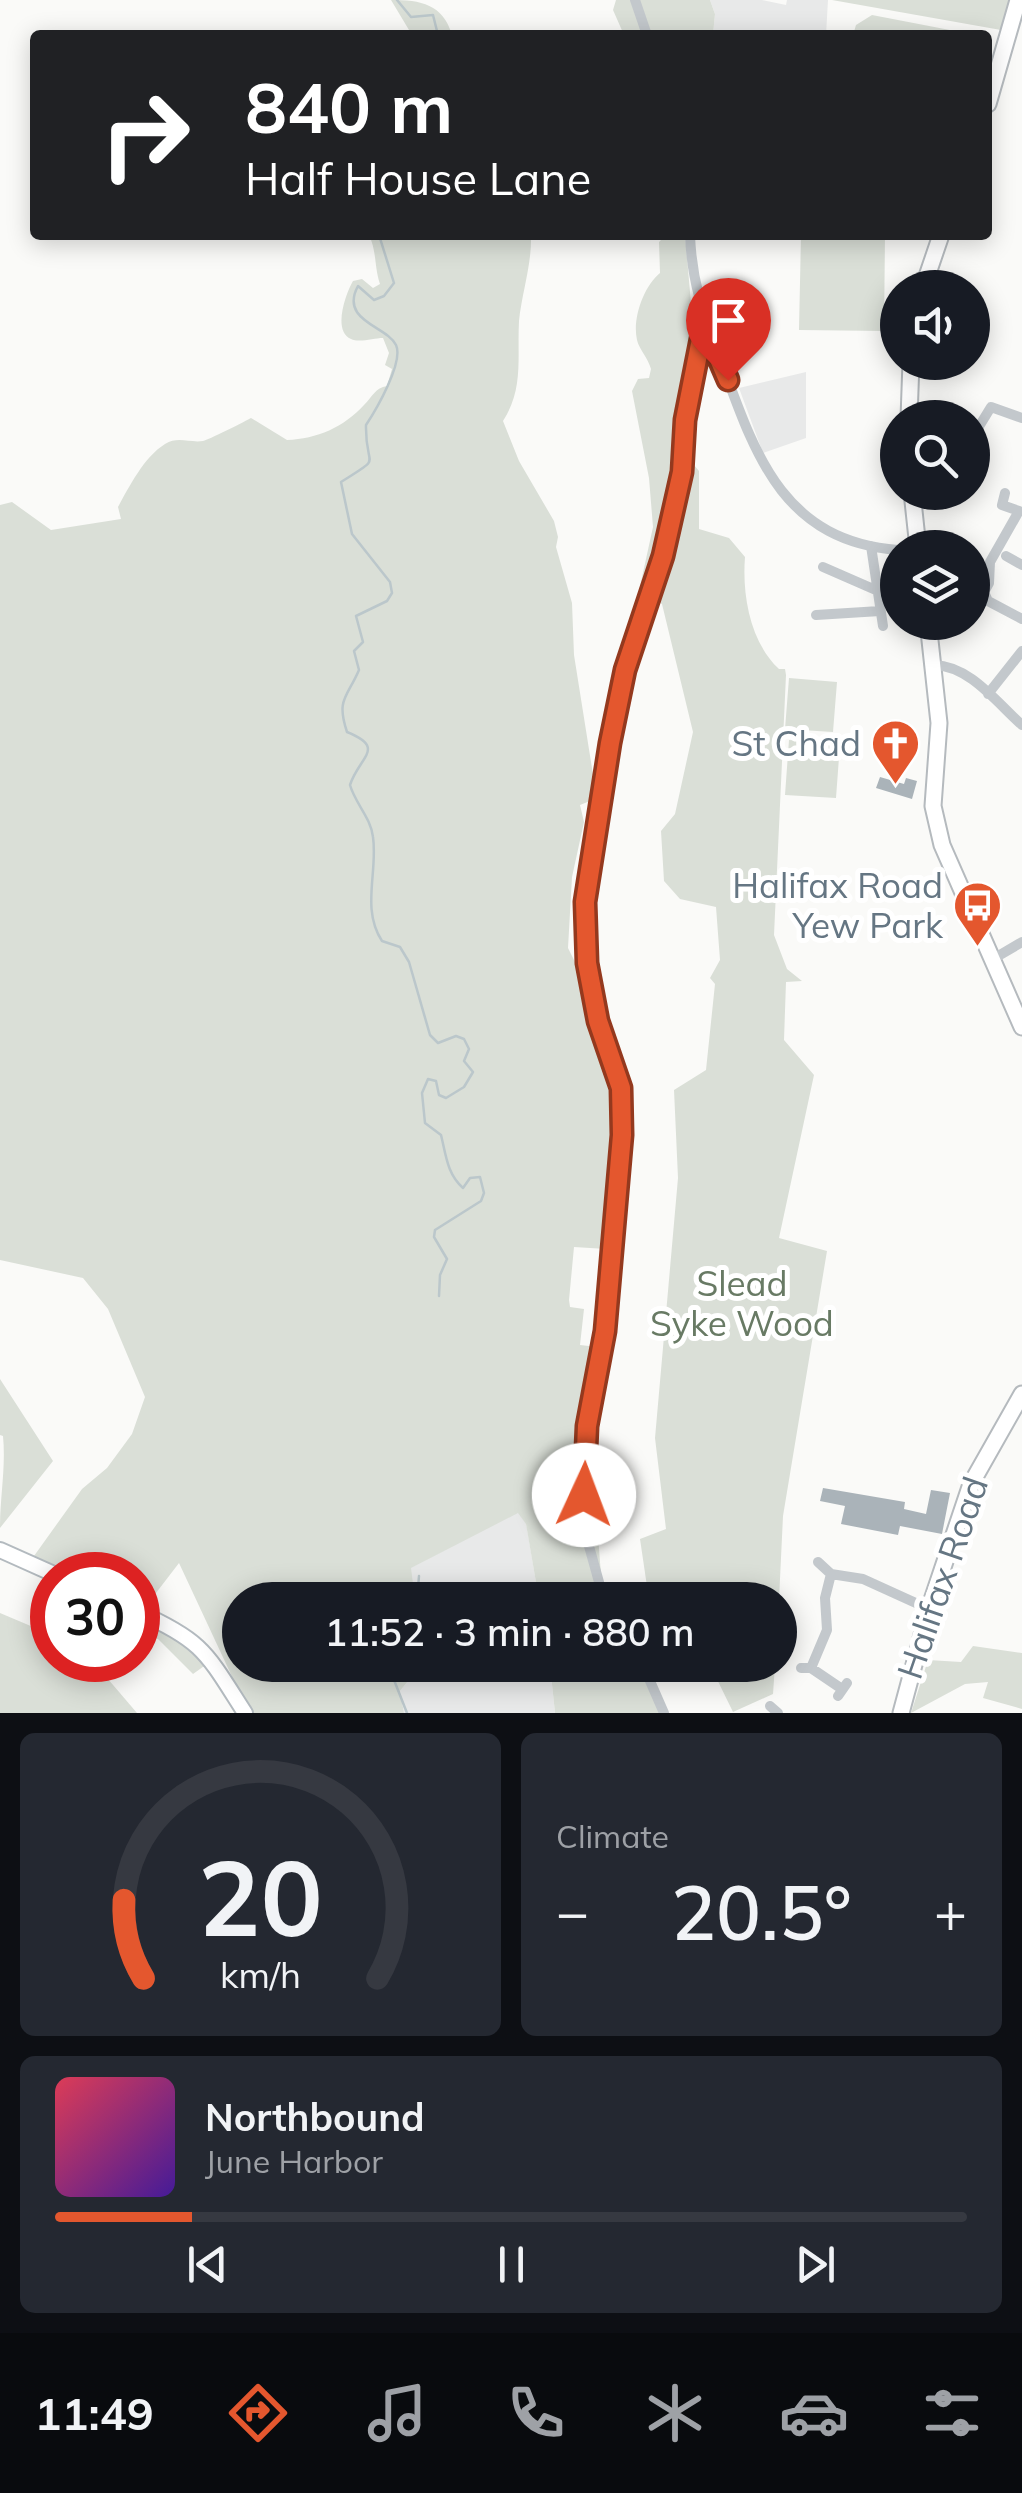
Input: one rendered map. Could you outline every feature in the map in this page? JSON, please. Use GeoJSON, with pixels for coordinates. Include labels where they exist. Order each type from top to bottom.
{"type":"FeatureCollection","features":[{"type":"Feature","properties":{"kind":"main road"},"geometry":{"type":"LineString","coordinates":[[992,90],[1018,0]]}},
{"type":"Feature","properties":{"kind":"main road"},"geometry":{"type":"LineString","coordinates":[[929,270],[938,240]]}},
{"type":"Feature","properties":{"kind":"main road"},"geometry":{"type":"LineString","coordinates":[[931,640],[939,723],[933,806],[942,846],[1022,1028]]}},
{"type":"Feature","properties":{"kind":"main road","name":"Halifax Road"},"geometry":{"type":"LineString","coordinates":[[901,1713],[929,1609],[971,1484],[1022,1394]]}},
{"type":"Feature","properties":{"kind":"street"},"geometry":{"type":"LineString","coordinates":[[635,0],[645,30]]}},
{"type":"Feature","properties":{"kind":"street"},"geometry":{"type":"LineString","coordinates":[[690,240],[691,272],[704,324],[766,472],[812,523],[880,547]]}},
{"type":"Feature","properties":{"kind":"street"},"geometry":{"type":"LineString","coordinates":[[599,1582],[588,1539],[582,1486],[587,1426],[605,1331],[622,1135],[621,1088],[598,1021],[587,963],[585,902],[625,670],[663,556],[682,472],[685,420],[704,324]]}},
{"type":"Feature","properties":{"kind":"street"},"geometry":{"type":"LineString","coordinates":[[980,399],[1022,418]]}},
{"type":"Feature","properties":{"kind":"street"},"geometry":{"type":"LineString","coordinates":[[1006,492],[1002,505],[1019,511],[990,562],[990,583],[984,592],[988,600],[1022,619]]}},
{"type":"Feature","properties":{"kind":"street"},"geometry":{"type":"LineString","coordinates":[[816,615],[880,611],[872,546]]}},
{"type":"Feature","properties":{"kind":"street"},"geometry":{"type":"LineString","coordinates":[[1006,556],[1022,565]]}},
{"type":"Feature","properties":{"kind":"street"},"geometry":{"type":"LineString","coordinates":[[823,567],[878,590]]}},
{"type":"Feature","properties":{"kind":"street"},"geometry":{"type":"LineString","coordinates":[[988,694],[1022,652]]}},
{"type":"Feature","properties":{"kind":"street"},"geometry":{"type":"LineString","coordinates":[[934,665],[948,665],[965,673],[1022,725]]}},
{"type":"Feature","properties":{"kind":"street"},"geometry":{"type":"LineString","coordinates":[[994,959],[1022,942]]}},
{"type":"Feature","properties":{"kind":"street"},"geometry":{"type":"LineString","coordinates":[[0,1550],[30,1563]]}},
{"type":"Feature","properties":{"kind":"street"},"geometry":{"type":"LineString","coordinates":[[818,1562],[830,1574],[863,1579],[929,1609]]}},
{"type":"Feature","properties":{"kind":"street"},"geometry":{"type":"LineString","coordinates":[[830,1574],[825,1598],[828,1630],[806,1668],[842,1689]]}},
{"type":"Feature","properties":{"kind":"street"},"geometry":{"type":"LineString","coordinates":[[160,1623],[189,1637],[208,1654],[245,1713]]}},
{"type":"Feature","properties":{"kind":"street"},"geometry":{"type":"LineString","coordinates":[[650,1682],[664,1713]]}},
{"type":"Feature","properties":{"kind":"shaded area"},"geometry":{"type":"Polygon","coordinates":[[[710,0],[762,0],[786,5],[787,0],[828,0],[826,30],[713,30],[715,14],[710,0]]]}},
{"type":"Feature","properties":{"kind":"shaded area"},"geometry":{"type":"Polygon","coordinates":[[[806,372],[806,438],[763,453],[739,388],[806,372]]]}},
{"type":"Feature","properties":{"kind":"shaded area"},"geometry":{"type":"Polygon","coordinates":[[[518,1512],[526,1523],[536,1582],[412,1582],[410,1568],[518,1512]]]}},
{"type":"Feature","properties":{"kind":"shaded area"},"geometry":{"type":"Polygon","coordinates":[[[407,1682],[552,1682],[555,1713],[404,1713],[400,1691],[407,1682]]]}},
{"type":"Feature","properties":{"kind":"green space"},"geometry":{"type":"Polygon","coordinates":[[[391,0],[412,1],[437,10],[450,30],[409,30],[391,0]]]}},
{"type":"Feature","properties":{"kind":"green space"},"geometry":{"type":"Polygon","coordinates":[[[616,0],[710,0],[715,14],[713,30],[622,30],[613,10],[616,0]]]}},
{"type":"Feature","properties":{"kind":"green space"},"geometry":{"type":"Polygon","coordinates":[[[832,0],[1009,0],[1001,30],[832,0]]]}},
{"type":"Feature","properties":{"kind":"green space"},"geometry":{"type":"Polygon","coordinates":[[[872,15],[950,30],[854,30],[872,15]]]}},
{"type":"Feature","properties":{"kind":"green space"},"geometry":{"type":"Polygon","coordinates":[[[371,240],[531,240],[519,321],[517,385],[503,421],[519,461],[554,521],[556,547],[572,603],[574,655],[595,799],[580,805],[584,822],[572,877],[568,948],[584,980],[597,1039],[614,1081],[618,1124],[606,1249],[574,1247],[569,1300],[570,1307],[584,1309],[580,1345],[598,1347],[579,1435],[577,1470],[595,1523],[602,1582],[536,1582],[526,1524],[518,1513],[411,1568],[413,1582],[222,1582],[222,1655],[179,1563],[160,1588],[160,1552],[37,1552],[82,1489],[107,1468],[132,1434],[145,1397],[108,1309],[83,1278],[0,1260],[0,505],[12,502],[51,530],[121,519],[118,507],[132,482],[150,457],[170,442],[203,441],[251,418],[287,440],[319,434],[348,420],[387,386],[392,369],[385,365],[389,353],[383,338],[354,340],[342,328],[344,303],[353,281],[362,279],[373,288],[380,284],[371,240]]]}},
{"type":"Feature","properties":{"kind":"green space","name":"Slead Syke Wood"},"geometry":{"type":"Polygon","coordinates":[[[685,240],[696,360],[704,364],[689,459],[699,471],[699,529],[729,538],[745,557],[747,602],[755,632],[769,658],[779,669],[785,669],[786,675],[774,935],[787,969],[802,981],[786,982],[784,1040],[814,1075],[779,1238],[827,1251],[783,1516],[780,1582],[646,1582],[640,1539],[666,1529],[655,1438],[678,1178],[674,1090],[706,1070],[715,984],[710,978],[720,960],[716,907],[680,899],[664,881],[661,831],[675,814],[693,732],[662,604],[639,591],[653,527],[649,478],[632,391],[638,379],[649,378],[651,369],[638,343],[636,322],[644,294],[660,273],[659,242],[685,240]]]}},
{"type":"Feature","properties":{"kind":"green space"},"geometry":{"type":"Polygon","coordinates":[[[801,240],[885,240],[885,270],[880,270],[880,331],[799,330],[801,240]]]}},
{"type":"Feature","properties":{"kind":"green space"},"geometry":{"type":"Polygon","coordinates":[[[789,678],[837,682],[833,732],[785,729],[789,678]]]}},
{"type":"Feature","properties":{"kind":"green space"},"geometry":{"type":"Polygon","coordinates":[[[789,740],[840,744],[836,798],[785,795],[789,740]]]}},
{"type":"Feature","properties":{"kind":"green space"},"geometry":{"type":"Polygon","coordinates":[[[0,1379],[53,1461],[0,1528],[4,1459],[0,1379]]]}},
{"type":"Feature","properties":{"kind":"green space"},"geometry":{"type":"Polygon","coordinates":[[[0,1613],[30,1626],[30,1682],[111,1682],[137,1713],[0,1713],[0,1613]]]}},
{"type":"Feature","properties":{"kind":"green space"},"geometry":{"type":"Polygon","coordinates":[[[160,1627],[184,1638],[207,1664],[193,1674],[160,1641],[160,1627]]]}},
{"type":"Feature","properties":{"kind":"green space"},"geometry":{"type":"Polygon","coordinates":[[[973,1646],[1022,1653],[1022,1709],[983,1698],[988,1682],[965,1684],[911,1713],[928,1660],[961,1662],[973,1646]]]}},
{"type":"Feature","properties":{"kind":"green space"},"geometry":{"type":"Polygon","coordinates":[[[235,1682],[407,1682],[400,1691],[404,1713],[249,1713],[235,1682]]]}},
{"type":"Feature","properties":{"kind":"green space"},"geometry":{"type":"Polygon","coordinates":[[[552,1682],[646,1682],[661,1713],[555,1713],[552,1682]]]}},
{"type":"Feature","properties":{"kind":"green space"},"geometry":{"type":"Polygon","coordinates":[[[718,1682],[774,1682],[773,1694],[733,1712],[718,1682]]]}},
{"type":"Feature","properties":{"kind":"building","name":"St Chad"},"geometry":{"type":"Polygon","coordinates":[[[880,777],[904,784],[906,778],[917,781],[912,799],[876,788],[880,777]]]}},
{"type":"Feature","properties":{"kind":"building"},"geometry":{"type":"Polygon","coordinates":[[[823,1488],[905,1502],[904,1509],[926,1514],[931,1490],[950,1493],[942,1534],[900,1526],[898,1535],[841,1524],[845,1506],[820,1501],[823,1488]]]}},
{"type":"Feature","properties":{"kind":"waterway"},"geometry":{"type":"LineString","coordinates":[[397,0],[411,17],[433,15],[437,30]]}},
{"type":"Feature","properties":{"kind":"waterway"},"geometry":{"type":"LineString","coordinates":[[381,240],[394,283],[384,296],[374,300],[358,286],[355,307],[367,322],[391,338],[396,345],[396,363],[366,425],[370,460],[341,482],[352,534],[390,582],[392,593],[387,601],[356,616],[363,642],[354,651],[359,670],[344,699],[343,712],[347,732],[368,748],[350,785],[373,837],[371,903],[376,929],[382,941],[400,947],[409,962],[430,1035],[438,1043],[456,1036],[464,1039],[469,1049],[464,1061],[473,1072],[464,1087],[446,1098],[439,1095],[436,1081],[428,1079],[422,1093],[425,1123],[441,1135],[454,1177],[463,1188],[470,1178],[480,1177],[484,1193],[481,1201],[435,1230],[434,1237],[447,1259],[440,1275],[439,1296]]}},
{"type":"Feature","properties":{"kind":"waterway"},"geometry":{"type":"LineString","coordinates":[[418,1582],[419,1576]]}},
{"type":"Feature","properties":{"kind":"waterway"},"geometry":{"type":"LineString","coordinates":[[395,1682],[407,1713]]}},
{"type":"Feature","properties":{"kind":"place","name":"St Chad"},"geometry":{"type":"Point","coordinates":[896,786]}},
{"type":"Feature","properties":{"kind":"place","name":"Halifax Road Yew Park"},"geometry":{"type":"Point","coordinates":[978,948]}},
{"type":"Feature","properties":{"kind":"route"},"geometry":{"type":"LineString","coordinates":[[584,1495],[587,1426],[605,1331],[622,1135],[621,1088],[598,1021],[587,963],[585,902],[625,670],[663,556],[682,472],[685,420],[704,324],[728,380]]}}]}
